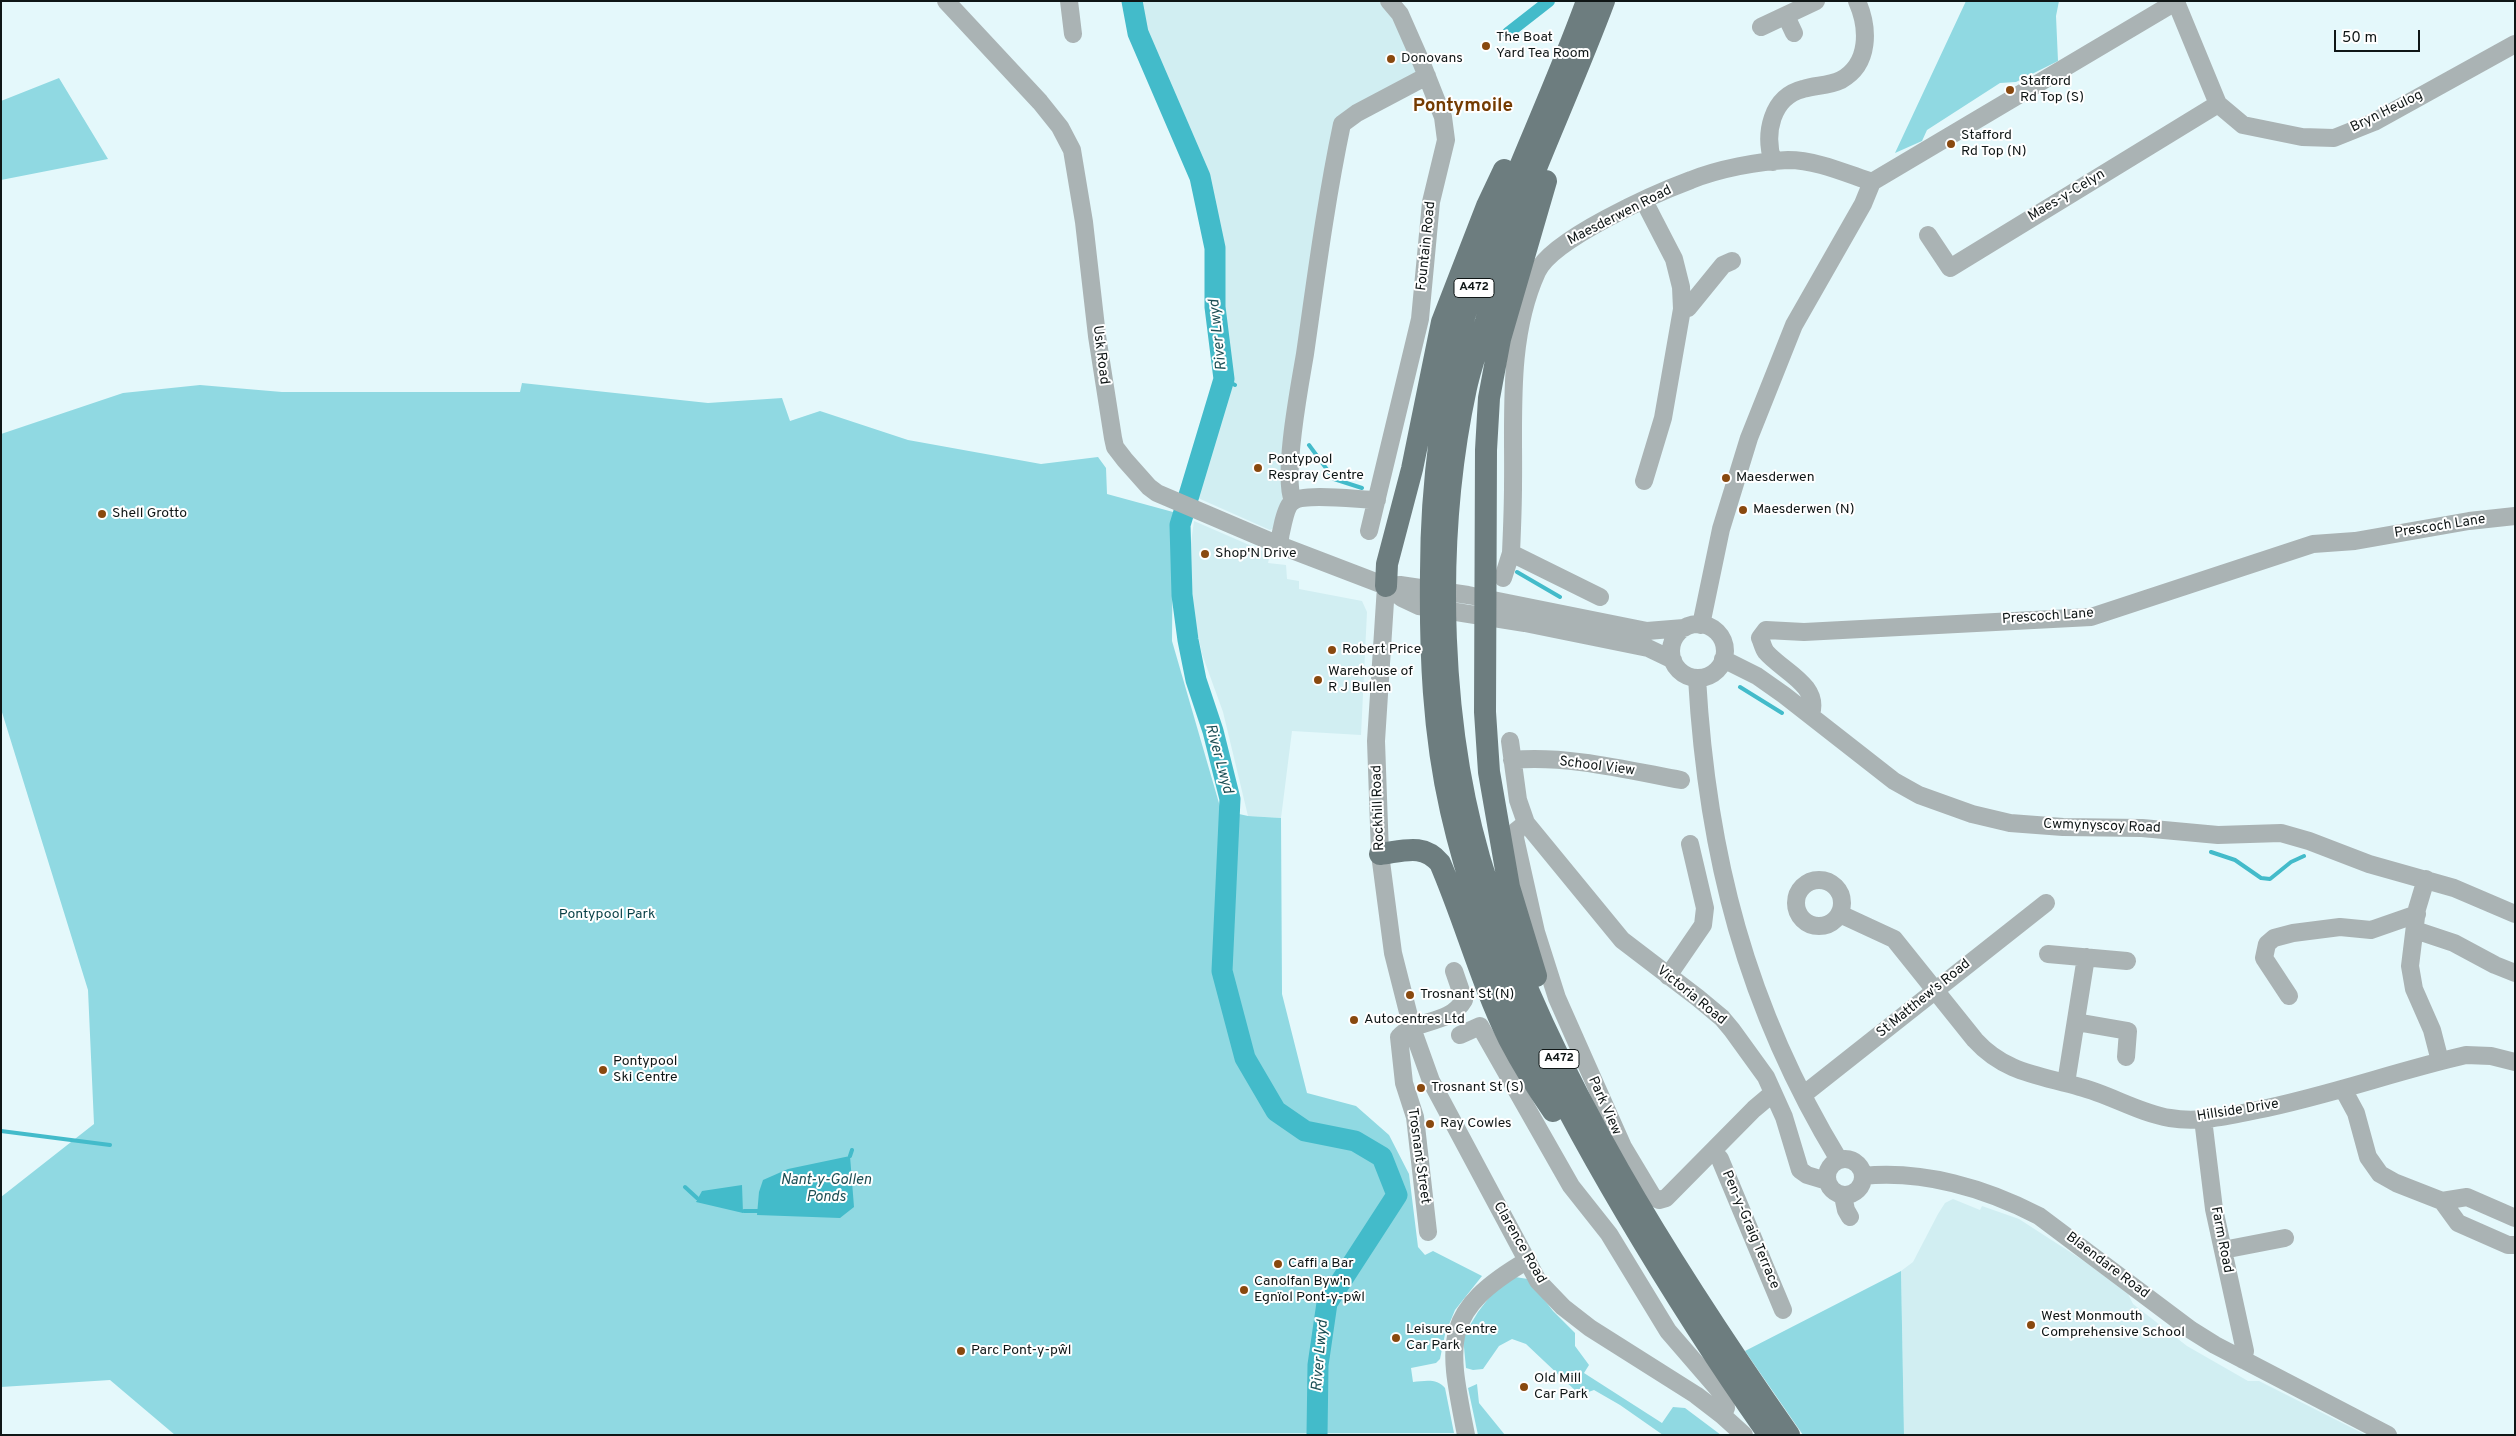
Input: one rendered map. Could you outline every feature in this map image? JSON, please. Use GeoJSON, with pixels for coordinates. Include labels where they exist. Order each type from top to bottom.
{"type":"FeatureCollection","features":[{"type":"Feature","properties":{"kind":"main road","name":"A472"},"geometry":{"type":"LineString","coordinates":[[1439,551],[1467,384],[1514,226],[1580,42],[1586,1]]}},
{"type":"Feature","properties":{"kind":"main road","name":"A472"},"geometry":{"type":"LineString","coordinates":[[1604,1],[1549,96],[1468,306],[1450,382],[1434,489],[1439,551],[1439,638],[1443,766],[1454,825],[1477,907],[1513,1000],[1552,1082],[1590,1153],[1686,1312],[1769,1435]]}},
{"type":"Feature","properties":{"kind":"main road"},"geometry":{"type":"LineString","coordinates":[[1570,1081],[1514,906],[1498,829],[1489,772],[1484,712],[1486,450],[1491,388],[1500,339],[1580,42]]}},
{"type":"Feature","properties":{"kind":"main road"},"geometry":{"type":"LineString","coordinates":[[1386,586],[1387,564],[1412,469],[1442,322],[1487,206],[1521,136],[1549,96]]}},
{"type":"Feature","properties":{"kind":"main road","name":"A472"},"geometry":{"type":"LineString","coordinates":[[1439,638],[1449,687],[1456,747],[1468,810],[1487,883],[1515,960],[1570,1081],[1613,1158],[1685,1278],[1789,1435]]}},
{"type":"Feature","properties":{"kind":"main road"},"geometry":{"type":"LineString","coordinates":[[1380,854],[1421,850],[1429,852],[1440,863],[1483,977],[1509,1039],[1534,1083],[1567,1131],[1590,1153]]}},
{"type":"Feature","properties":{"kind":"street","name":"Usk Road"},"geometry":{"type":"LineString","coordinates":[[946,1],[1040,102],[1060,127],[1072,150],[1092,277],[1106,401],[1115,447],[1149,487],[1174,501],[1279,545],[1386,586],[1400,585],[1486,608]]}},
{"type":"Feature","properties":{"kind":"street"},"geometry":{"type":"LineString","coordinates":[[1069,1],[1073,34]]}},
{"type":"Feature","properties":{"kind":"street","name":"Fountain Road"},"geometry":{"type":"LineString","coordinates":[[1369,531],[1420,319],[1430,202],[1446,140],[1443,116],[1427,76],[1400,14],[1390,1]]}},
{"type":"Feature","properties":{"kind":"street"},"geometry":{"type":"LineString","coordinates":[[1761,27],[1816,1]]}},
{"type":"Feature","properties":{"kind":"street"},"geometry":{"type":"LineString","coordinates":[[1773,162],[1769,144],[1769,129],[1776,110],[1783,100],[1802,89],[1823,86],[1841,80],[1849,74],[1863,55],[1866,33],[1857,1]]}},
{"type":"Feature","properties":{"kind":"street"},"geometry":{"type":"LineString","coordinates":[[1486,608],[1647,630],[1692,626],[1712,628],[1723,642],[1723,659],[1716,671],[1697,678],[1681,672],[1673,660],[1671,646],[1674,639],[1692,626],[1749,438],[1794,324],[1863,204],[1872,182],[2176,2]]}},
{"type":"Feature","properties":{"kind":"street","name":"Bryn Heulog"},"geometry":{"type":"LineString","coordinates":[[2176,2],[2218,104],[2243,125],[2302,137],[2334,138],[2374,122],[2515,44]]}},
{"type":"Feature","properties":{"kind":"street"},"geometry":{"type":"LineString","coordinates":[[1786,16],[1794,34]]}},
{"type":"Feature","properties":{"kind":"street"},"geometry":{"type":"LineString","coordinates":[[1293,501],[1289,485],[1294,423],[1333,166],[1342,124],[1357,113],[1427,76]]}},
{"type":"Feature","properties":{"kind":"street","name":"Maes-y-Celyn"},"geometry":{"type":"LineString","coordinates":[[1928,235],[1950,268],[2218,104]]}},
{"type":"Feature","properties":{"kind":"street","name":"Maesderwen Road"},"geometry":{"type":"LineString","coordinates":[[1503,578],[1511,553],[1513,390],[1522,322],[1536,276],[1549,256],[1560,247],[1644,201],[1693,179],[1755,164],[1802,161],[1872,182]]}},
{"type":"Feature","properties":{"kind":"street"},"geometry":{"type":"LineString","coordinates":[[1644,201],[1674,259],[1681,287],[1682,309],[1663,418],[1644,481]]}},
{"type":"Feature","properties":{"kind":"street"},"geometry":{"type":"LineString","coordinates":[[1682,309],[1688,308],[1723,265],[1732,261]]}},
{"type":"Feature","properties":{"kind":"street"},"geometry":{"type":"LineString","coordinates":[[1279,545],[1288,508],[1293,501],[1306,497],[1377,500]]}},
{"type":"Feature","properties":{"kind":"street","name":"Prescoch Lane"},"geometry":{"type":"LineString","coordinates":[[1810,714],[1814,704],[1810,691],[1765,651],[1760,638],[1766,630],[1804,632],[2091,617],[2314,544],[2356,540],[2469,521],[2515,516]]}},
{"type":"Feature","properties":{"kind":"street"},"geometry":{"type":"LineString","coordinates":[[1511,553],[1589,595]]}},
{"type":"Feature","properties":{"kind":"street","name":"Rockhill Road"},"geometry":{"type":"LineString","coordinates":[[1386,586],[1376,741],[1380,854],[1393,953],[1412,1028]]}},
{"type":"Feature","properties":{"kind":"street"},"geometry":{"type":"LineString","coordinates":[[1486,608],[1648,648],[1673,660]]}},
{"type":"Feature","properties":{"kind":"street","name":"Cwmynyscoy Road"},"geometry":{"type":"LineString","coordinates":[[1723,659],[1756,676],[1810,714],[1894,780],[1919,795],[1972,814],[2010,823],[2063,827],[2142,828],[2218,835],[2281,833],[2309,841],[2376,866],[2454,888],[2515,914]]}},
{"type":"Feature","properties":{"kind":"street"},"geometry":{"type":"LineString","coordinates":[[1697,678],[1704,773],[1717,851],[1734,924],[1751,979],[1774,1037],[1839,1160]]}},
{"type":"Feature","properties":{"kind":"street"},"geometry":{"type":"LineString","coordinates":[[1510,741],[1518,800],[1526,822]]}},
{"type":"Feature","properties":{"kind":"street","name":"School View"},"geometry":{"type":"LineString","coordinates":[[1512,760],[1533,758],[1580,762],[1681,780]]}},
{"type":"Feature","properties":{"kind":"street","name":"Victoria Road"},"geometry":{"type":"LineString","coordinates":[[1526,822],[1622,940],[1722,1018],[1752,1056],[1773,1093],[1784,1117],[1800,1170],[1807,1175],[1827,1181]]}},
{"type":"Feature","properties":{"kind":"street","name":"Park View"},"geometry":{"type":"LineString","coordinates":[[1526,822],[1516,831],[1515,838],[1536,932],[1557,998],[1622,1147],[1653,1197],[1659,1200],[1666,1198],[1767,1096],[1773,1093]]}},
{"type":"Feature","properties":{"kind":"street"},"geometry":{"type":"LineString","coordinates":[[1668,976],[1703,925],[1705,908],[1690,844]]}},
{"type":"Feature","properties":{"kind":"street"},"geometry":{"type":"LineString","coordinates":[[2426,879],[2416,922],[2410,966],[2414,989],[2432,1030],[2440,1061]]}},
{"type":"Feature","properties":{"kind":"street","name":"St Matthew's Road"},"geometry":{"type":"LineString","coordinates":[[1803,1095],[2046,903]]}},
{"type":"Feature","properties":{"kind":"street","name":"Hillside Drive"},"geometry":{"type":"LineString","coordinates":[[1840,914],[1891,937],[1987,1053],[2005,1065],[2023,1072],[2097,1092],[2148,1113],[2171,1118],[2203,1119],[2287,1104],[2466,1055],[2491,1056],[2515,1062]]}},
{"type":"Feature","properties":{"kind":"street"},"geometry":{"type":"LineString","coordinates":[[2289,996],[2264,958],[2266,944],[2274,938],[2293,933],[2340,927],[2371,930],[2416,922],[2515,973]]}},
{"type":"Feature","properties":{"kind":"street"},"geometry":{"type":"LineString","coordinates":[[2048,954],[2127,961]]}},
{"type":"Feature","properties":{"kind":"street"},"geometry":{"type":"LineString","coordinates":[[2066,1083],[2086,958]]}},
{"type":"Feature","properties":{"kind":"street"},"geometry":{"type":"LineString","coordinates":[[1412,1028],[1433,1023],[1459,1009],[1464,1000],[1454,971]]}},
{"type":"Feature","properties":{"kind":"street"},"geometry":{"type":"LineString","coordinates":[[2076,1022],[2128,1031],[2126,1057]]}},
{"type":"Feature","properties":{"kind":"street"},"geometry":{"type":"LineString","coordinates":[[1460,1036],[1480,1026],[1571,1186],[1609,1234],[1668,1331],[1725,1398],[1726,1408],[1722,1414]]}},
{"type":"Feature","properties":{"kind":"street","name":"Trosnant Street"},"geometry":{"type":"LineString","coordinates":[[1412,1028],[1404,1031],[1399,1037],[1404,1083],[1415,1117],[1428,1232]]}},
{"type":"Feature","properties":{"kind":"street","name":"Clarence Road"},"geometry":{"type":"LineString","coordinates":[[1412,1028],[1431,1081],[1538,1281],[1563,1307],[1583,1323],[1612,1344],[1669,1377],[1722,1414],[1744,1435]]}},
{"type":"Feature","properties":{"kind":"street"},"geometry":{"type":"LineString","coordinates":[[2343,1089],[2356,1113],[2368,1156],[2380,1174],[2396,1183],[2442,1201],[2467,1197],[2515,1218]]}},
{"type":"Feature","properties":{"kind":"street","name":"Farm Road"},"geometry":{"type":"LineString","coordinates":[[2203,1119],[2214,1209],[2245,1351],[2243,1360]]}},
{"type":"Feature","properties":{"kind":"street","name":"Pen-y-Graig Terrace"},"geometry":{"type":"LineString","coordinates":[[1712,1151],[1720,1159],[1783,1310]]}},
{"type":"Feature","properties":{"kind":"street"},"geometry":{"type":"LineString","coordinates":[[1839,1160],[1855,1162],[1863,1176],[1859,1188],[1849,1195],[1843,1196],[1833,1191],[1827,1181],[1829,1168],[1839,1160]]}},
{"type":"Feature","properties":{"kind":"street","name":"Blaendare Road"},"geometry":{"type":"LineString","coordinates":[[1863,1176],[1899,1173],[1918,1176],[2013,1202],[2039,1216],[2079,1244],[2191,1330],[2243,1360],[2388,1435]]}},
{"type":"Feature","properties":{"kind":"street"},"geometry":{"type":"LineString","coordinates":[[1843,1196],[1846,1210],[1850,1217]]}},
{"type":"Feature","properties":{"kind":"street"},"geometry":{"type":"LineString","coordinates":[[2442,1201],[2458,1223],[2508,1245],[2515,1245]]}},
{"type":"Feature","properties":{"kind":"street"},"geometry":{"type":"LineString","coordinates":[[2223,1250],[2285,1238]]}},
{"type":"Feature","properties":{"kind":"street"},"geometry":{"type":"LineString","coordinates":[[1466,1435],[1452,1351],[1456,1332],[1464,1314],[1476,1297],[1500,1276],[1528,1260]]}},
{"type":"Feature","properties":{"kind":"shaded area"},"geometry":{"type":"Polygon","coordinates":[[[1132,1],[1389,1],[1427,76],[1342,124],[1286,460],[1281,513],[1274,528],[1270,530],[1198,498],[1224,379],[1215,307],[1215,248],[1200,177],[1138,33],[1132,1]]]}},
{"type":"Feature","properties":{"kind":"shaded area"},"geometry":{"type":"Polygon","coordinates":[[[1194,521],[1270,554],[1268,563],[1286,565],[1287,579],[1299,581],[1299,589],[1362,601],[1367,612],[1361,735],[1292,731],[1281,818],[1248,816],[1223,712],[1202,654],[1193,612],[1187,572],[1194,521]]]}},
{"type":"Feature","properties":{"kind":"shaded area","name":"West Monmouth Comprehensive School"},"geometry":{"type":"Polygon","coordinates":[[[1953,1199],[1980,1210],[1982,1206],[2019,1219],[2084,1261],[2128,1294],[2133,1304],[2187,1346],[2248,1381],[2259,1381],[2366,1435],[1904,1435],[1901,1271],[1913,1262],[1938,1214],[1945,1203],[1953,1199]]]}},
{"type":"Feature","properties":{"kind":"green space"},"geometry":{"type":"Polygon","coordinates":[[[1966,1],[2059,1],[2056,16],[2058,61],[2016,82],[2000,83],[1927,130],[1922,141],[1895,153],[1966,1]]]}},
{"type":"Feature","properties":{"kind":"green space"},"geometry":{"type":"Polygon","coordinates":[[[59,78],[108,159],[1,180],[1,101],[59,78]]]}},
{"type":"Feature","properties":{"kind":"green space","name":"Pontypool Park"},"geometry":{"type":"Polygon","coordinates":[[[522,383],[708,403],[782,398],[790,421],[820,411],[908,440],[1041,464],[1098,457],[1106,468],[1107,494],[1173,512],[1172,641],[1221,810],[1248,816],[1281,818],[1282,994],[1307,1093],[1356,1106],[1389,1135],[1409,1174],[1418,1247],[1425,1255],[1433,1251],[1482,1276],[1455,1310],[1445,1334],[1440,1359],[1436,1363],[1411,1368],[1413,1382],[1435,1381],[1445,1388],[1454,1433],[175,1435],[110,1380],[1,1387],[1,1197],[94,1124],[88,990],[1,709],[1,434],[123,393],[200,385],[282,392],[520,392],[522,383]]]}},
{"type":"Feature","properties":{"kind":"green space"},"geometry":{"type":"Polygon","coordinates":[[[1901,1271],[1904,1435],[1803,1435],[1745,1351],[1901,1271]]]}},
{"type":"Feature","properties":{"kind":"green space"},"geometry":{"type":"Polygon","coordinates":[[[1515,1277],[1528,1279],[1553,1311],[1575,1333],[1575,1346],[1589,1365],[1584,1373],[1662,1423],[1673,1407],[1685,1408],[1721,1435],[1663,1435],[1620,1405],[1594,1390],[1580,1395],[1526,1344],[1512,1339],[1499,1346],[1483,1369],[1473,1370],[1466,1368],[1463,1337],[1478,1312],[1498,1286],[1515,1277]]]}},
{"type":"Feature","properties":{"kind":"green space"},"geometry":{"type":"Polygon","coordinates":[[[1477,1384],[1479,1403],[1505,1435],[1478,1435],[1468,1388],[1477,1384]]]}},
{"type":"Feature","properties":{"kind":"water","name":"Nant-y-Gollen Ponds"},"geometry":{"type":"Polygon","coordinates":[[[850,1156],[854,1207],[840,1218],[757,1215],[759,1192],[763,1180],[788,1169],[850,1156]]]}},
{"type":"Feature","properties":{"kind":"water"},"geometry":{"type":"Polygon","coordinates":[[[742,1185],[743,1213],[696,1202],[702,1191],[742,1185]]]}},
{"type":"Feature","properties":{"kind":"waterway","name":"River Lwyd"},"geometry":{"type":"LineString","coordinates":[[1132,1],[1138,33],[1200,177],[1215,248],[1215,307],[1224,379],[1180,525],[1182,595],[1188,640],[1196,680],[1213,731],[1230,799],[1222,971],[1245,1058],[1276,1111],[1305,1131],[1355,1141],[1382,1157],[1397,1195],[1327,1303],[1318,1365],[1317,1435]]}},
{"type":"Feature","properties":{"kind":"waterway"},"geometry":{"type":"LineString","coordinates":[[1508,33],[1549,1]]}},
{"type":"Feature","properties":{"kind":"waterway"},"geometry":{"type":"LineString","coordinates":[[1224,379],[1235,385]]}},
{"type":"Feature","properties":{"kind":"waterway"},"geometry":{"type":"LineString","coordinates":[[1309,445],[1334,479],[1362,488]]}},
{"type":"Feature","properties":{"kind":"waterway"},"geometry":{"type":"LineString","coordinates":[[1517,572],[1560,597]]}},
{"type":"Feature","properties":{"kind":"waterway"},"geometry":{"type":"LineString","coordinates":[[1740,687],[1782,713]]}},
{"type":"Feature","properties":{"kind":"waterway"},"geometry":{"type":"LineString","coordinates":[[2211,852],[2235,860],[2261,878],[2270,879],[2291,862],[2304,856]]}},
{"type":"Feature","properties":{"kind":"waterway"},"geometry":{"type":"LineString","coordinates":[[1,1131],[110,1145]]}},
{"type":"Feature","properties":{"kind":"waterway"},"geometry":{"type":"LineString","coordinates":[[850,1156],[852,1150]]}},
{"type":"Feature","properties":{"kind":"waterway"},"geometry":{"type":"LineString","coordinates":[[685,1187],[697,1198]]}},
{"type":"Feature","properties":{"kind":"waterway"},"geometry":{"type":"LineString","coordinates":[[744,1211],[758,1211]]}},
{"type":"Feature","properties":{"kind":"place","name":"The Boat Yard Tea Room"},"geometry":{"type":"Point","coordinates":[1486,46]}},
{"type":"Feature","properties":{"kind":"place","name":"Donovans"},"geometry":{"type":"Point","coordinates":[1391,59]}},
{"type":"Feature","properties":{"kind":"place","name":"Stafford Rd Top (S)"},"geometry":{"type":"Point","coordinates":[2010,90]}},
{"type":"Feature","properties":{"kind":"place","name":"Stafford Rd Top (N)"},"geometry":{"type":"Point","coordinates":[1951,144]}},
{"type":"Feature","properties":{"kind":"place","name":"Pontypool Respray Centre"},"geometry":{"type":"Point","coordinates":[1258,468]}},
{"type":"Feature","properties":{"kind":"place","name":"Maesderwen"},"geometry":{"type":"Point","coordinates":[1726,478]}},
{"type":"Feature","properties":{"kind":"place","name":"Maesderwen (N)"},"geometry":{"type":"Point","coordinates":[1743,510]}},
{"type":"Feature","properties":{"kind":"place","name":"Shell Grotto"},"geometry":{"type":"Point","coordinates":[102,514]}},
{"type":"Feature","properties":{"kind":"place","name":"Shop'N Drive"},"geometry":{"type":"Point","coordinates":[1205,554]}},
{"type":"Feature","properties":{"kind":"place","name":"Robert Price"},"geometry":{"type":"Point","coordinates":[1332,650]}},
{"type":"Feature","properties":{"kind":"place","name":"Warehouse of R J Bullen"},"geometry":{"type":"Point","coordinates":[1318,680]}},
{"type":"Feature","properties":{"kind":"place","name":"Trosnant St (N)"},"geometry":{"type":"Point","coordinates":[1410,995]}},
{"type":"Feature","properties":{"kind":"place","name":"Autocentres Ltd"},"geometry":{"type":"Point","coordinates":[1354,1020]}},
{"type":"Feature","properties":{"kind":"place","name":"Pontypool Ski Centre"},"geometry":{"type":"Point","coordinates":[603,1070]}},
{"type":"Feature","properties":{"kind":"place","name":"Trosnant St (S)"},"geometry":{"type":"Point","coordinates":[1421,1088]}},
{"type":"Feature","properties":{"kind":"place","name":"Ray Cowles"},"geometry":{"type":"Point","coordinates":[1430,1124]}},
{"type":"Feature","properties":{"kind":"place","name":"Caffi a Bar"},"geometry":{"type":"Point","coordinates":[1278,1264]}},
{"type":"Feature","properties":{"kind":"place","name":"Canolfan Byw'n Egnïol Pont-y-pŵl"},"geometry":{"type":"Point","coordinates":[1244,1290]}},
{"type":"Feature","properties":{"kind":"place","name":"West Monmouth Comprehensive School"},"geometry":{"type":"Point","coordinates":[2031,1325]}},
{"type":"Feature","properties":{"kind":"place","name":"Leisure Centre Car Park"},"geometry":{"type":"Point","coordinates":[1396,1338]}},
{"type":"Feature","properties":{"kind":"place","name":"Parc Pont-y-pŵl"},"geometry":{"type":"Point","coordinates":[961,1351]}},
{"type":"Feature","properties":{"kind":"place","name":"Old Mill Car Park"},"geometry":{"type":"Point","coordinates":[1524,1387]}},
{"type":"Feature","properties":{"kind":"district","name":"Pontymoile"},"geometry":{"type":"Point","coordinates":[1463,107]}}]}
